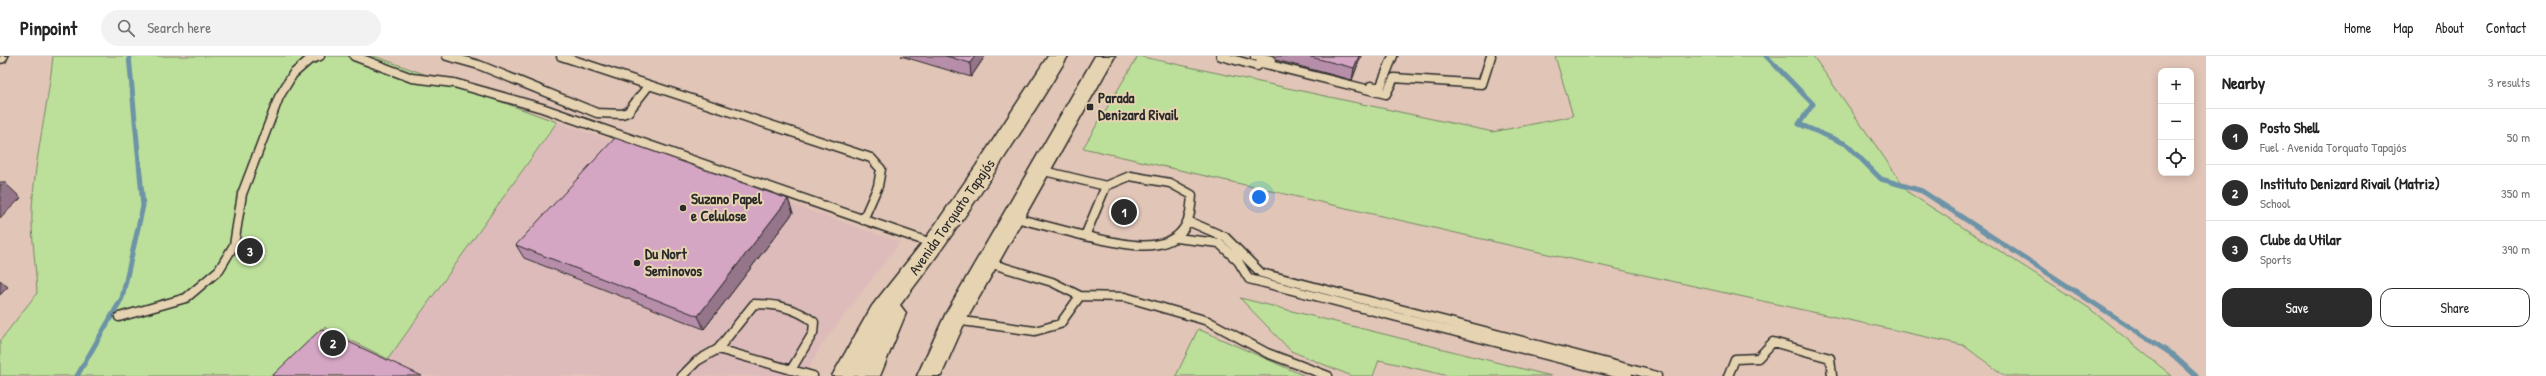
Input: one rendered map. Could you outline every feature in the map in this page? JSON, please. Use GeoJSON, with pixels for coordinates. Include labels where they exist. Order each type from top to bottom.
{"type":"FeatureCollection","features":[{"type":"Feature","properties":{"kind":"highway","name":"Avenida Torquato Tapajós"},"geometry":{"type":"LineString","coordinates":[[844,376],[880,314],[908,280],[934,244],[992,159],[1058,56]]}},
{"type":"Feature","properties":{"kind":"highway"},"geometry":{"type":"LineString","coordinates":[[929,376],[954,320],[1105,56]]}},
{"type":"Feature","properties":{"kind":"highway"},"geometry":{"type":"LineString","coordinates":[[868,376],[908,280]]}},
{"type":"Feature","properties":{"kind":"highway"},"geometry":{"type":"LineString","coordinates":[[913,376],[954,320]]}},
{"type":"Feature","properties":{"kind":"lane"},"geometry":{"type":"LineString","coordinates":[[119,317],[186,298],[202,287],[219,270],[234,245],[242,194],[279,97],[293,74],[309,60],[320,56]]}},
{"type":"Feature","properties":{"kind":"lane"},"geometry":{"type":"LineString","coordinates":[[354,56],[412,78],[454,83],[542,108],[934,244]]}},
{"type":"Feature","properties":{"kind":"lane"},"geometry":{"type":"LineString","coordinates":[[447,56],[479,65],[597,114],[622,114],[628,112],[635,106],[649,85]]}},
{"type":"Feature","properties":{"kind":"lane"},"geometry":{"type":"LineString","coordinates":[[561,56],[871,158],[881,169],[878,186],[863,220]]}},
{"type":"Feature","properties":{"kind":"lane"},"geometry":{"type":"LineString","coordinates":[[1221,56],[1257,66],[1262,63],[1386,94],[1394,78],[1482,84],[1491,56]]}},
{"type":"Feature","properties":{"kind":"lane"},"geometry":{"type":"LineString","coordinates":[[1255,56],[1380,88],[1393,56]]}},
{"type":"Feature","properties":{"kind":"lane"},"geometry":{"type":"LineString","coordinates":[[1039,169],[1106,186],[1130,176],[1170,183],[1192,195],[1188,221],[1176,238]]}},
{"type":"Feature","properties":{"kind":"lane"},"geometry":{"type":"LineString","coordinates":[[1085,236],[1106,186]]}},
{"type":"Feature","properties":{"kind":"lane"},"geometry":{"type":"LineString","coordinates":[[1012,217],[1085,236],[1148,246],[1176,238],[1219,243],[1238,261],[1249,279],[1628,376]]}},
{"type":"Feature","properties":{"kind":"lane"},"geometry":{"type":"LineString","coordinates":[[1188,221],[1225,237],[1261,273],[1657,376]]}},
{"type":"Feature","properties":{"kind":"lane"},"geometry":{"type":"LineString","coordinates":[[986,262],[1052,282],[1080,296],[1125,297],[1208,321],[1268,353],[1309,366],[1328,376]]}},
{"type":"Feature","properties":{"kind":"lane"},"geometry":{"type":"LineString","coordinates":[[954,320],[1035,331],[1060,324],[1080,296]]}},
{"type":"Feature","properties":{"kind":"lane"},"geometry":{"type":"LineString","coordinates":[[686,375],[697,361],[718,349],[754,304],[776,303],[805,314],[814,322],[813,333],[792,370]]}},
{"type":"Feature","properties":{"kind":"lane"},"geometry":{"type":"LineString","coordinates":[[1728,376],[1734,359],[1758,358],[1773,342],[1830,358],[1832,376]]}},
{"type":"Feature","properties":{"kind":"lane"},"geometry":{"type":"LineString","coordinates":[[718,349],[813,376]]}},
{"type":"Feature","properties":{"kind":"shaded area"},"geometry":{"type":"Polygon","coordinates":[[[557,122],[900,242],[820,347],[805,376],[282,376],[324,327],[388,358],[557,122]]]}},
{"type":"Feature","properties":{"kind":"green space"},"geometry":{"type":"Polygon","coordinates":[[[53,56],[374,56],[557,122],[388,359],[324,327],[282,376],[0,376],[0,341],[37,293],[32,229],[32,208],[36,169],[53,56]]]}},
{"type":"Feature","properties":{"kind":"green space"},"geometry":{"type":"Polygon","coordinates":[[[1138,56],[1493,132],[1573,116],[1555,56],[1813,56],[1909,193],[2089,308],[2172,376],[2005,376],[1963,345],[1548,254],[1083,148],[1138,56]]]}},
{"type":"Feature","properties":{"kind":"green space"},"geometry":{"type":"Polygon","coordinates":[[[1240,298],[1551,376],[1449,376],[1379,360],[1373,376],[1352,376],[1291,351],[1240,298]]]}},
{"type":"Feature","properties":{"kind":"green space"},"geometry":{"type":"Polygon","coordinates":[[[1198,329],[1305,376],[1176,376],[1198,329]]]}},
{"type":"Feature","properties":{"kind":"building"},"geometry":{"type":"Polygon","coordinates":[[[946,56],[975,56],[970,63],[946,56]]]}},
{"type":"Feature","properties":{"kind":"building"},"geometry":{"type":"Polygon","coordinates":[[[1307,56],[1359,56],[1354,68],[1307,56]]]}},
{"type":"Feature","properties":{"kind":"building"},"geometry":{"type":"Polygon","coordinates":[[[615,138],[788,199],[698,316],[516,245],[615,138]]]}},
{"type":"Feature","properties":{"kind":"building"},"geometry":{"type":"Polygon","coordinates":[[[321,329],[422,376],[272,376],[321,329]]]}},
{"type":"Feature","properties":{"kind":"waterway"},"geometry":{"type":"LineString","coordinates":[[77,376],[122,298],[143,206],[129,56]]}},
{"type":"Feature","properties":{"kind":"waterway"},"geometry":{"type":"LineString","coordinates":[[1766,56],[1813,104],[1799,124],[1846,144],[1881,179],[1922,191],[2173,355],[2196,376]]}},
{"type":"Feature","properties":{"kind":"place","name":"Parada Denizard Rivail"},"geometry":{"type":"Point","coordinates":[1090,107]}},
{"type":"Feature","properties":{"kind":"place","name":"Suzano Papel e Celulose"},"geometry":{"type":"Point","coordinates":[683,208]}},
{"type":"Feature","properties":{"kind":"place","name":"Posto Shell"},"geometry":{"type":"Point","coordinates":[1124,212]}},
{"type":"Feature","properties":{"kind":"place","name":"Clube da Utilar"},"geometry":{"type":"Point","coordinates":[250,251]}},
{"type":"Feature","properties":{"kind":"place","name":"Du Nort Seminovos"},"geometry":{"type":"Point","coordinates":[637,263]}},
{"type":"Feature","properties":{"kind":"place","name":"Instituto Denizard Rivail (Matriz)"},"geometry":{"type":"Point","coordinates":[333,343]}}]}
